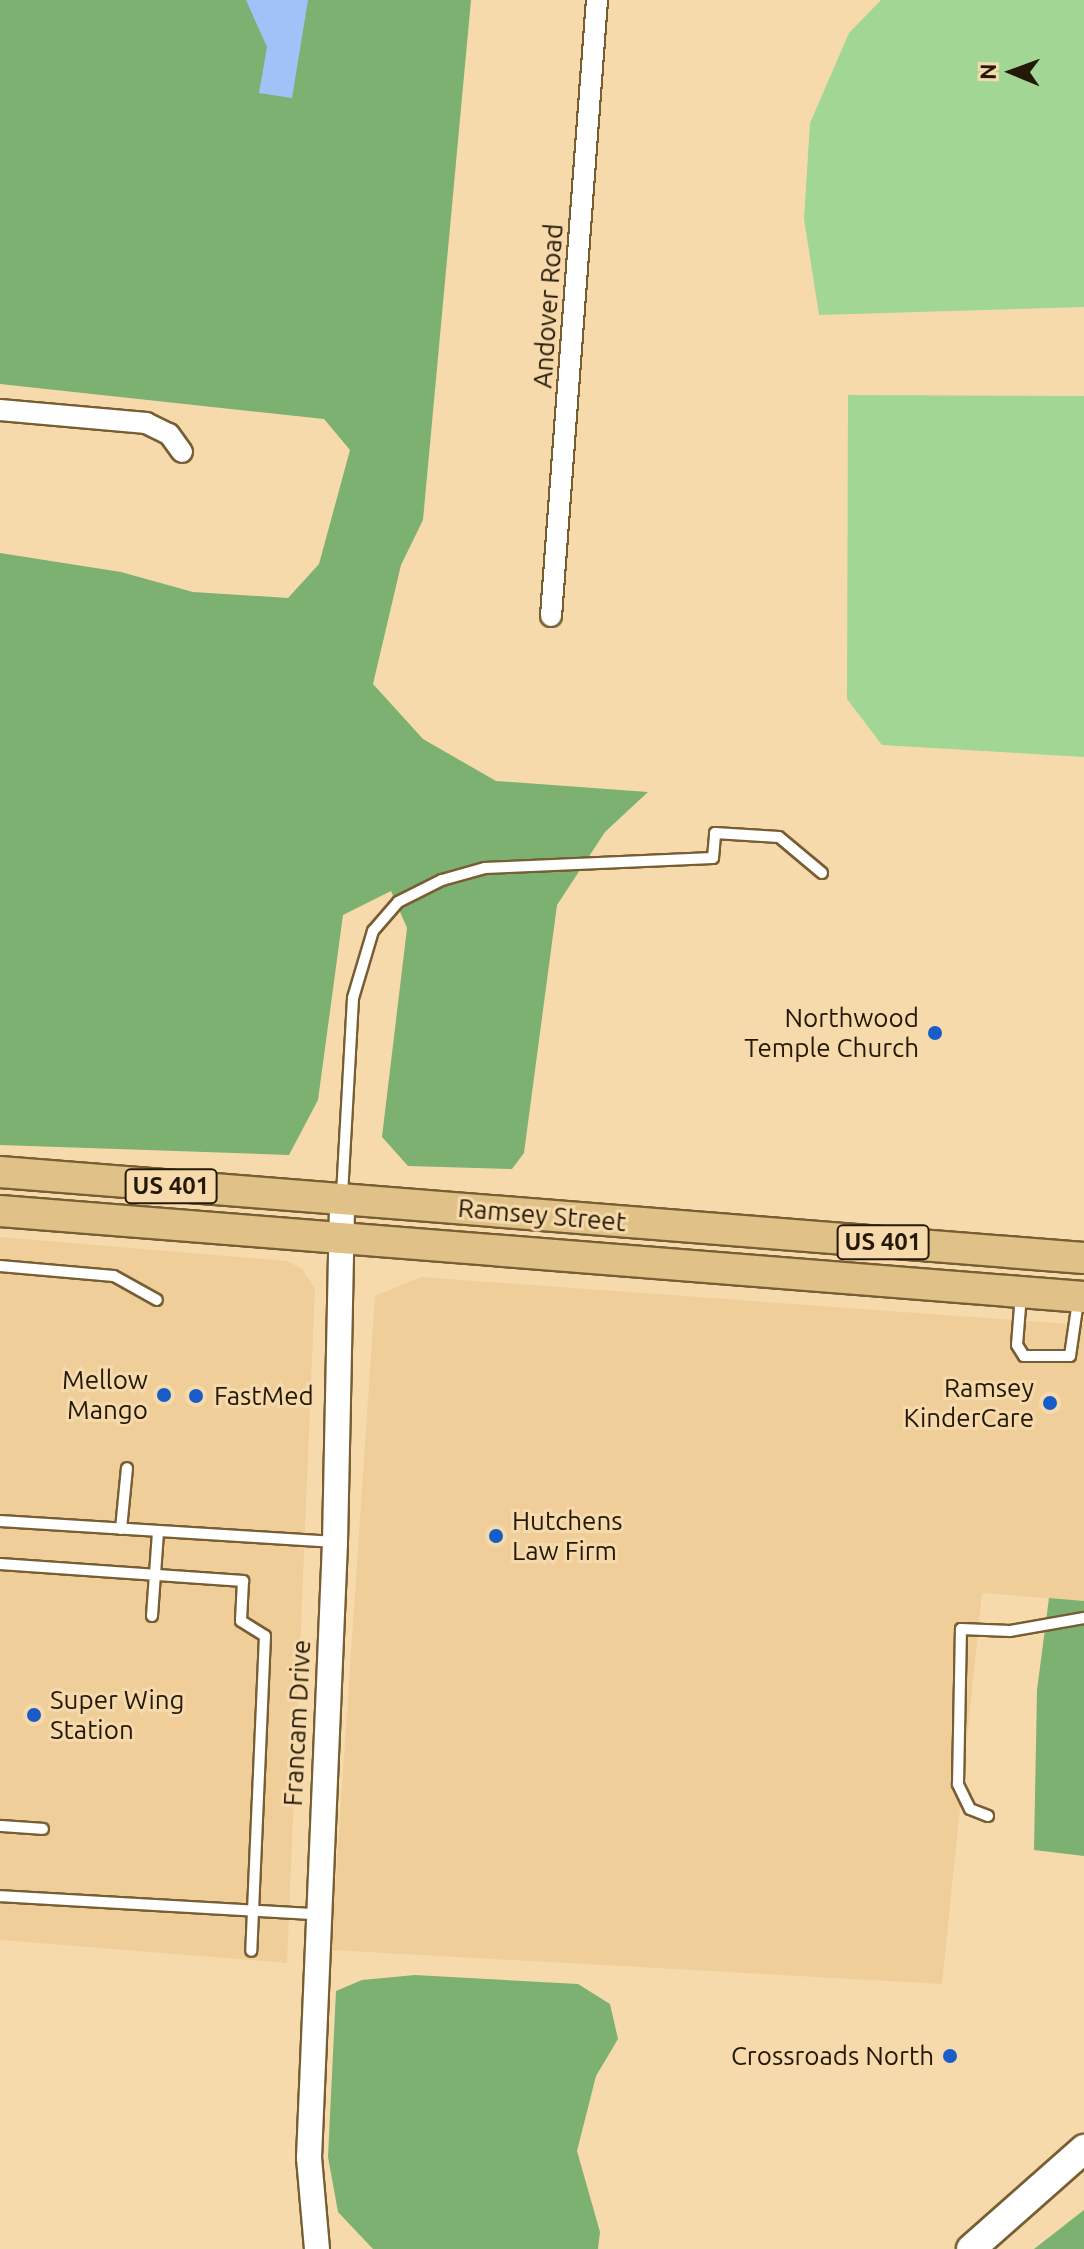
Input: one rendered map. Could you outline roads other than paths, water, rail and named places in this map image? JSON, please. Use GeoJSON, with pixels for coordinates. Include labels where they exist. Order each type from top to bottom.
{"type":"FeatureCollection","features":[{"type":"Feature","properties":{"kind":"main road","name":"Ramsey Street"},"geometry":{"type":"LineString","coordinates":[[0,1172],[1084,1258]]}},
{"type":"Feature","properties":{"kind":"main road","name":"Ramsey Street"},"geometry":{"type":"LineString","coordinates":[[0,1211],[1081,1296]]}},
{"type":"Feature","properties":{"kind":"main road"},"geometry":{"type":"LineString","coordinates":[[971,2249],[1082,2156]]}},
{"type":"Feature","properties":{"kind":"street","name":"Andover Road"},"geometry":{"type":"LineString","coordinates":[[551,616],[597,0]]}},
{"type":"Feature","properties":{"kind":"street"},"geometry":{"type":"LineString","coordinates":[[0,410],[146,423],[169,434],[182,452]]}},
{"type":"Feature","properties":{"kind":"street","name":"Francam Drive"},"geometry":{"type":"LineString","coordinates":[[317,2249],[309,2158],[315,1914],[335,1542],[342,1199]]}},
{"type":"Feature","properties":{"kind":"lane"},"geometry":{"type":"LineString","coordinates":[[342,1199],[346,1065],[356,984],[373,931],[398,902],[442,880],[485,868],[713,858],[715,833],[779,837],[822,873]]}},
{"type":"Feature","properties":{"kind":"lane"},"geometry":{"type":"LineString","coordinates":[[0,1266],[114,1276],[157,1300]]}},
{"type":"Feature","properties":{"kind":"lane"},"geometry":{"type":"LineString","coordinates":[[1021,1292],[1017,1345],[1024,1356],[1070,1356],[1081,1296]]}},
{"type":"Feature","properties":{"kind":"lane"},"geometry":{"type":"LineString","coordinates":[[121,1529],[127,1468]]}},
{"type":"Feature","properties":{"kind":"lane"},"geometry":{"type":"LineString","coordinates":[[0,1521],[335,1542]]}},
{"type":"Feature","properties":{"kind":"lane"},"geometry":{"type":"LineString","coordinates":[[152,1616],[158,1532]]}},
{"type":"Feature","properties":{"kind":"lane"},"geometry":{"type":"LineString","coordinates":[[0,1564],[243,1581],[241,1621],[265,1636],[251,1951]]}},
{"type":"Feature","properties":{"kind":"lane"},"geometry":{"type":"LineString","coordinates":[[988,1816],[970,1809],[958,1784],[961,1629],[1010,1631],[1084,1618]]}},
{"type":"Feature","properties":{"kind":"lane"},"geometry":{"type":"LineString","coordinates":[[0,1826],[43,1829]]}},
{"type":"Feature","properties":{"kind":"lane"},"geometry":{"type":"LineString","coordinates":[[0,1896],[315,1914]]}},
{"type":"Feature","properties":{"kind":"water"},"geometry":{"type":"Polygon","coordinates":[[[246,0],[308,0],[292,98],[259,93],[267,47],[246,0]]]}},
{"type":"Feature","properties":{"kind":"place","name":"Northwood Temple Church"},"geometry":{"type":"Point","coordinates":[935,1033]}},
{"type":"Feature","properties":{"kind":"place","name":"Mellow Mango"},"geometry":{"type":"Point","coordinates":[164,1395]}},
{"type":"Feature","properties":{"kind":"place","name":"FastMed"},"geometry":{"type":"Point","coordinates":[196,1396]}},
{"type":"Feature","properties":{"kind":"place","name":"Ramsey KinderCare"},"geometry":{"type":"Point","coordinates":[1050,1403]}},
{"type":"Feature","properties":{"kind":"place","name":"Hutchens Law Firm"},"geometry":{"type":"Point","coordinates":[496,1536]}},
{"type":"Feature","properties":{"kind":"place","name":"Super Wing Station"},"geometry":{"type":"Point","coordinates":[34,1715]}},
{"type":"Feature","properties":{"kind":"place","name":"Crossroads North"},"geometry":{"type":"Point","coordinates":[950,2056]}}]}
